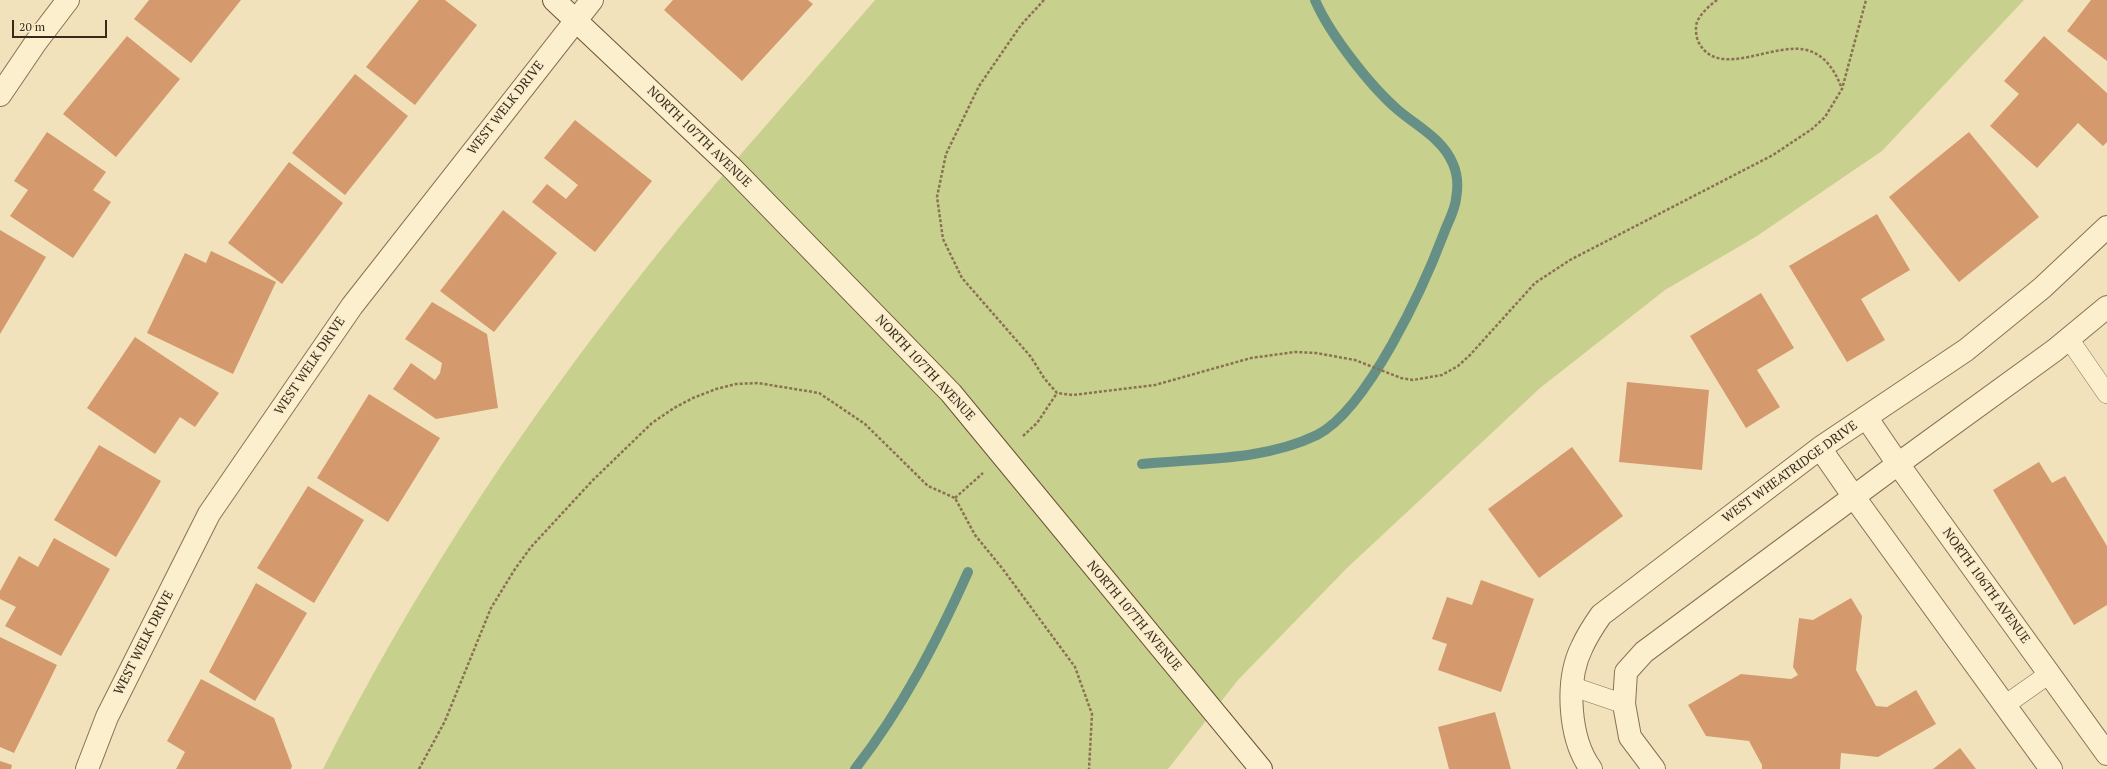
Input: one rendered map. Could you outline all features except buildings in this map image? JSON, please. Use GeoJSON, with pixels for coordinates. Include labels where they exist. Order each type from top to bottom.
{"type":"FeatureCollection","features":[{"type":"Feature","properties":{"kind":"street"},"geometry":{"type":"LineString","coordinates":[[0,95],[36,42],[68,0]]}},
{"type":"Feature","properties":{"kind":"street","name":"NORTH 107TH AVENUE"},"geometry":{"type":"LineString","coordinates":[[554,0],[576,19],[731,167],[951,393],[1261,769]]}},
{"type":"Feature","properties":{"kind":"street","name":"WEST WELK DRIVE"},"geometry":{"type":"LineString","coordinates":[[87,769],[107,717],[209,514],[352,306],[592,0]]}},
{"type":"Feature","properties":{"kind":"street","name":"WEST WHEATRIDGE DRIVE"},"geometry":{"type":"LineString","coordinates":[[1591,769],[1585,761],[1572,722],[1571,686],[1581,648],[1601,615],[1820,448],[1966,350],[2042,288],[2107,226]]}},
{"type":"Feature","properties":{"kind":"street"},"geometry":{"type":"LineString","coordinates":[[1654,769],[1630,737],[1624,704],[1626,672],[1644,652],[2069,339],[2107,307]]}},
{"type":"Feature","properties":{"kind":"street","name":"NORTH 106TH AVENUE"},"geometry":{"type":"LineString","coordinates":[[1866,417],[1898,464],[2107,754]]}},
{"type":"Feature","properties":{"kind":"street"},"geometry":{"type":"LineString","coordinates":[[1820,448],[2051,769]]}},
{"type":"Feature","properties":{"kind":"lane"},"geometry":{"type":"LineString","coordinates":[[2069,339],[2107,394]]}},
{"type":"Feature","properties":{"kind":"lane"},"geometry":{"type":"LineString","coordinates":[[2005,706],[2049,674]]}},
{"type":"Feature","properties":{"kind":"lane"},"geometry":{"type":"LineString","coordinates":[[1571,686],[1624,704]]}},
{"type":"Feature","properties":{"kind":"path"},"geometry":{"type":"LineString","coordinates":[[1044,0],[1021,25],[979,86],[946,154],[937,197],[943,239],[962,278],[1031,357],[1044,378],[1057,393],[1073,395],[1156,385],[1236,362],[1273,354],[1316,353],[1335,356],[1372,365],[1401,378],[1413,380],[1442,375],[1458,366],[1535,283],[1592,248],[1664,212],[1793,143],[1825,117],[1842,89],[1866,0]]}},
{"type":"Feature","properties":{"kind":"path"},"geometry":{"type":"LineString","coordinates":[[1717,0],[1703,12],[1696,24],[1696,39],[1702,49],[1711,56],[1723,60],[1742,59],[1779,49],[1794,48],[1810,51],[1821,57],[1832,69],[1842,89]]}},
{"type":"Feature","properties":{"kind":"path"},"geometry":{"type":"LineString","coordinates":[[419,769],[445,721],[492,608],[515,569],[532,547],[593,480],[652,423],[674,408],[704,393],[736,384],[758,383],[819,393],[865,424],[928,486],[955,498],[975,535],[1002,568],[1075,667],[1092,714],[1089,769]]}},
{"type":"Feature","properties":{"kind":"green space"},"geometry":{"type":"Polygon","coordinates":[[[875,0],[2024,0],[1882,151],[1757,236],[1665,290],[1540,388],[1347,568],[1238,680],[1168,769],[323,769],[355,707],[424,586],[499,468],[539,411],[622,299],[683,223],[875,0]]]}},
{"type":"Feature","properties":{"kind":"waterway"},"geometry":{"type":"LineString","coordinates":[[1142,464],[1231,457],[1275,450],[1317,435],[1336,421],[1356,400],[1392,344],[1423,283],[1453,212],[1457,195],[1457,182],[1455,168],[1449,155],[1436,140],[1398,110],[1375,87],[1340,43],[1321,13],[1315,0]]}},
{"type":"Feature","properties":{"kind":"waterway"},"geometry":{"type":"LineString","coordinates":[[855,769],[888,723],[918,674],[968,572]]}}]}
